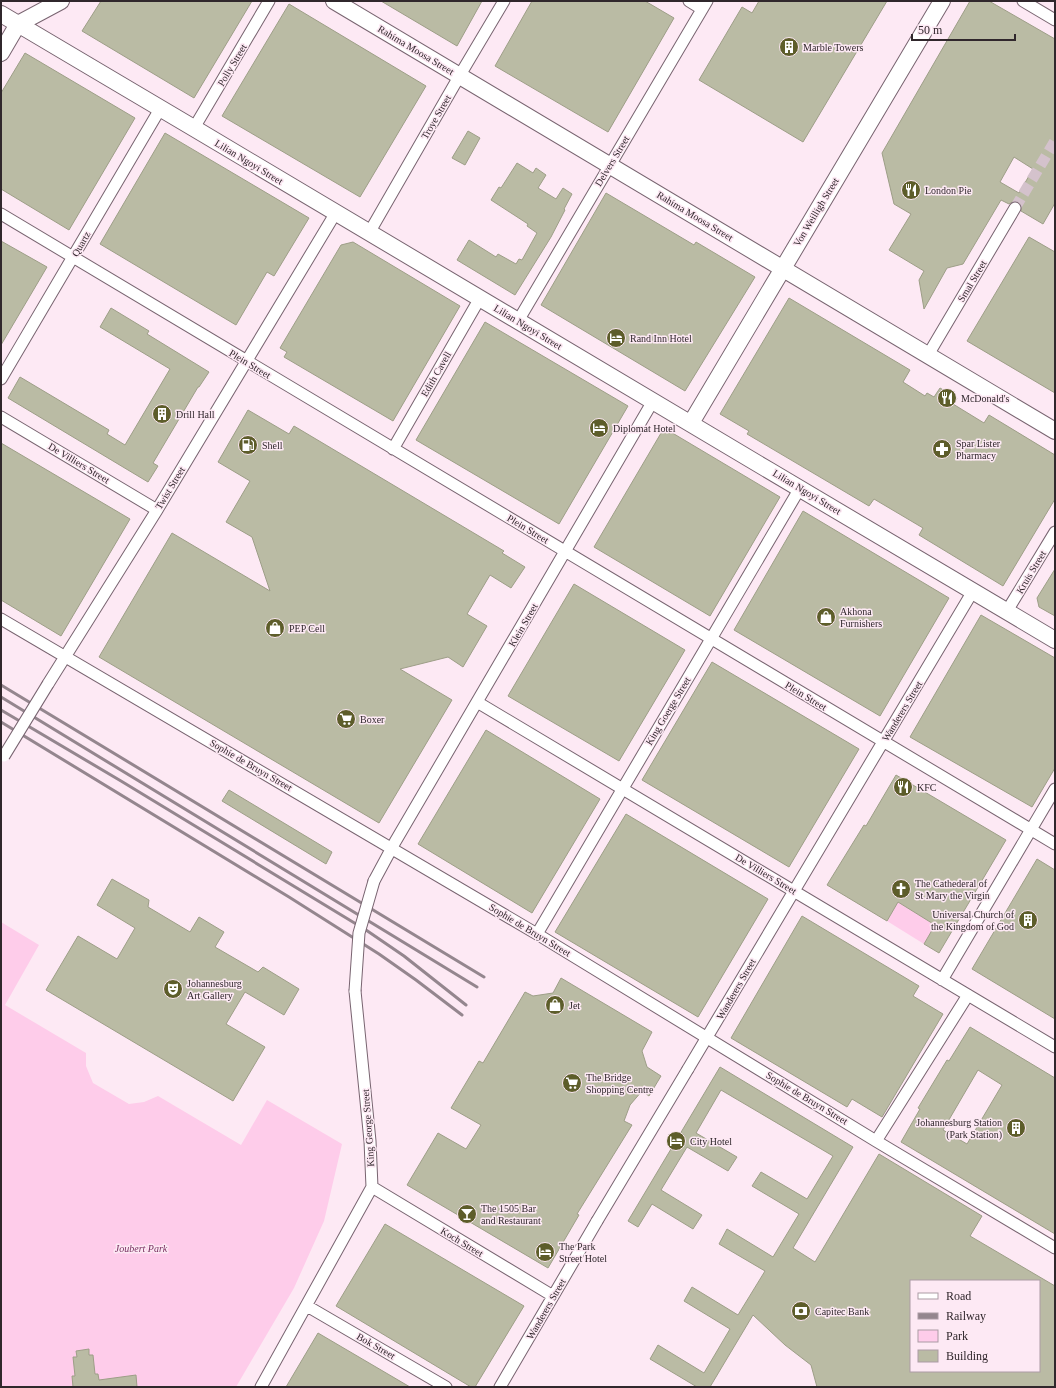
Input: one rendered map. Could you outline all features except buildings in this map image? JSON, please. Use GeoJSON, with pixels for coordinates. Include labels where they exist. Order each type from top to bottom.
{"type":"FeatureCollection","features":[{"type":"Feature","properties":{"kind":"street"},"geometry":{"type":"LineString","coordinates":[[1,53],[18,24],[61,1]]}},
{"type":"Feature","properties":{"kind":"street","name":"Polly Street"},"geometry":{"type":"LineString","coordinates":[[194,128],[270,1]]}},
{"type":"Feature","properties":{"kind":"street","name":"Rahima Moosa Street"},"geometry":{"type":"LineString","coordinates":[[334,1],[1055,431]]}},
{"type":"Feature","properties":{"kind":"street","name":"Troye Street"},"geometry":{"type":"LineString","coordinates":[[369,233],[504,1]]}},
{"type":"Feature","properties":{"kind":"street"},"geometry":{"type":"LineString","coordinates":[[689,1],[704,5]]}},
{"type":"Feature","properties":{"kind":"street","name":"Von Weilligh Street"},"geometry":{"type":"LineString","coordinates":[[691,423],[942,1]]}},
{"type":"Feature","properties":{"kind":"street"},"geometry":{"type":"LineString","coordinates":[[1023,1],[1055,20]]}},
{"type":"Feature","properties":{"kind":"street","name":"Delvers Street"},"geometry":{"type":"LineString","coordinates":[[518,321],[704,5]]}},
{"type":"Feature","properties":{"kind":"street","name":"Lilian Ngoyi Street"},"geometry":{"type":"LineString","coordinates":[[1,14],[194,128],[335,214],[480,298],[1055,640]]}},
{"type":"Feature","properties":{"kind":"street","name":"Quartz"},"geometry":{"type":"LineString","coordinates":[[1,379],[160,109]]}},
{"type":"Feature","properties":{"kind":"street","name":"Smal Street"},"geometry":{"type":"LineString","coordinates":[[928,355],[1015,208]]}},
{"type":"Feature","properties":{"kind":"street","name":"Plein Street"},"geometry":{"type":"LineString","coordinates":[[1,214],[246,362],[1055,844]]}},
{"type":"Feature","properties":{"kind":"street","name":"Twist Street"},"geometry":{"type":"LineString","coordinates":[[2,758],[157,510],[335,214]]}},
{"type":"Feature","properties":{"kind":"street","name":"Edith Cavell"},"geometry":{"type":"LineString","coordinates":[[393,449],[480,298]]}},
{"type":"Feature","properties":{"kind":"street","name":"Klein Street"},"geometry":{"type":"LineString","coordinates":[[392,848],[653,401]]}},
{"type":"Feature","properties":{"kind":"street","name":"De Villiers Street"},"geometry":{"type":"LineString","coordinates":[[1,417],[157,510]]}},
{"type":"Feature","properties":{"kind":"street","name":"King Goerge Street"},"geometry":{"type":"LineString","coordinates":[[537,934],[800,488]]}},
{"type":"Feature","properties":{"kind":"street","name":"Kruis Street"},"geometry":{"type":"LineString","coordinates":[[1007,611],[1055,532]]}},
{"type":"Feature","properties":{"kind":"street","name":"Wanderers Street"},"geometry":{"type":"LineString","coordinates":[[500,1387],[597,1221],[973,591]]}},
{"type":"Feature","properties":{"kind":"street","name":"Sophie de Bruyn Street"},"geometry":{"type":"LineString","coordinates":[[1,619],[537,934],[708,1037],[876,1141],[1055,1248]]}},
{"type":"Feature","properties":{"kind":"street","name":"De Villiers Street"},"geometry":{"type":"LineString","coordinates":[[478,702],[1055,1047]]}},
{"type":"Feature","properties":{"kind":"street"},"geometry":{"type":"LineString","coordinates":[[942,980],[1055,789]]}},
{"type":"Feature","properties":{"kind":"street","name":"King George Street"},"geometry":{"type":"LineString","coordinates":[[372,1187],[369,1133],[355,991],[359,933],[374,881],[392,848]]}},
{"type":"Feature","properties":{"kind":"street"},"geometry":{"type":"LineString","coordinates":[[876,1141],[968,995]]}},
{"type":"Feature","properties":{"kind":"street"},"geometry":{"type":"LineString","coordinates":[[261,1387],[372,1187]]}},
{"type":"Feature","properties":{"kind":"street","name":"Koch Street"},"geometry":{"type":"LineString","coordinates":[[372,1187],[553,1296]]}},
{"type":"Feature","properties":{"kind":"street","name":"Bok Street"},"geometry":{"type":"LineString","coordinates":[[307,1306],[446,1387]]}},
{"type":"Feature","properties":{"kind":"green space"},"geometry":{"type":"Polygon","coordinates":[[[898,902],[935,925],[924,944],[887,921],[898,902]]]}},
{"type":"Feature","properties":{"kind":"green space","name":"Joubert Park"},"geometry":{"type":"Polygon","coordinates":[[[1,922],[39,945],[5,1005],[86,1053],[86,1066],[93,1083],[129,1104],[144,1102],[158,1096],[241,1145],[267,1100],[342,1144],[324,1221],[294,1288],[236,1387],[1,1387],[1,922]]]}},
{"type":"Feature","properties":{"kind":"tunnel"},"geometry":{"type":"LineString","coordinates":[[1015,208],[1055,141]]}},
{"type":"Feature","properties":{"kind":"railway"},"geometry":{"type":"LineString","coordinates":[[1,685],[484,977]]}},
{"type":"Feature","properties":{"kind":"railway"},"geometry":{"type":"LineString","coordinates":[[1,697],[477,987]]}},
{"type":"Feature","properties":{"kind":"railway"},"geometry":{"type":"LineString","coordinates":[[1,710],[366,930],[404,956],[466,1005]]}},
{"type":"Feature","properties":{"kind":"railway"},"geometry":{"type":"LineString","coordinates":[[1,722],[289,897],[379,954],[462,1015]]}},
{"type":"Feature","properties":{"kind":"place","name":"Marble Towers"},"geometry":{"type":"Point","coordinates":[789,47]}},
{"type":"Feature","properties":{"kind":"place","name":"London Pie"},"geometry":{"type":"Point","coordinates":[911,190]}},
{"type":"Feature","properties":{"kind":"place","name":"Rand Inn Hotel"},"geometry":{"type":"Point","coordinates":[616,338]}},
{"type":"Feature","properties":{"kind":"place","name":"McDonald's"},"geometry":{"type":"Point","coordinates":[947,398]}},
{"type":"Feature","properties":{"kind":"place","name":"Drill Hall"},"geometry":{"type":"Point","coordinates":[162,414]}},
{"type":"Feature","properties":{"kind":"place","name":"Diplomat Hotel"},"geometry":{"type":"Point","coordinates":[599,428]}},
{"type":"Feature","properties":{"kind":"place","name":"Shell"},"geometry":{"type":"Point","coordinates":[248,445]}},
{"type":"Feature","properties":{"kind":"place","name":"Spar Lister Pharmacy"},"geometry":{"type":"Point","coordinates":[942,449]}},
{"type":"Feature","properties":{"kind":"place","name":"Akhona Furnishers"},"geometry":{"type":"Point","coordinates":[826,617]}},
{"type":"Feature","properties":{"kind":"place","name":"PEP Cell"},"geometry":{"type":"Point","coordinates":[275,628]}},
{"type":"Feature","properties":{"kind":"place","name":"Boxer"},"geometry":{"type":"Point","coordinates":[346,719]}},
{"type":"Feature","properties":{"kind":"place","name":"KFC"},"geometry":{"type":"Point","coordinates":[903,787]}},
{"type":"Feature","properties":{"kind":"place","name":"The Cathederal of St Mary the Virgin"},"geometry":{"type":"Point","coordinates":[901,889]}},
{"type":"Feature","properties":{"kind":"place","name":"Universal Church of the Kingdom of God"},"geometry":{"type":"Point","coordinates":[1028,920]}},
{"type":"Feature","properties":{"kind":"place","name":"Johannesburg Art Gallery"},"geometry":{"type":"Point","coordinates":[173,989]}},
{"type":"Feature","properties":{"kind":"place","name":"Jet"},"geometry":{"type":"Point","coordinates":[555,1005]}},
{"type":"Feature","properties":{"kind":"place","name":"The Bridge Shopping Centre"},"geometry":{"type":"Point","coordinates":[572,1083]}},
{"type":"Feature","properties":{"kind":"place","name":"Johannesburg Station (Park Station)"},"geometry":{"type":"Point","coordinates":[1016,1128]}},
{"type":"Feature","properties":{"kind":"place","name":"City Hotel"},"geometry":{"type":"Point","coordinates":[676,1141]}},
{"type":"Feature","properties":{"kind":"place","name":"The 1505 Bar and Restaurant"},"geometry":{"type":"Point","coordinates":[467,1214]}},
{"type":"Feature","properties":{"kind":"place","name":"The Park Street Hotel"},"geometry":{"type":"Point","coordinates":[545,1252]}},
{"type":"Feature","properties":{"kind":"place","name":"Capitec Bank"},"geometry":{"type":"Point","coordinates":[801,1311]}}]}
